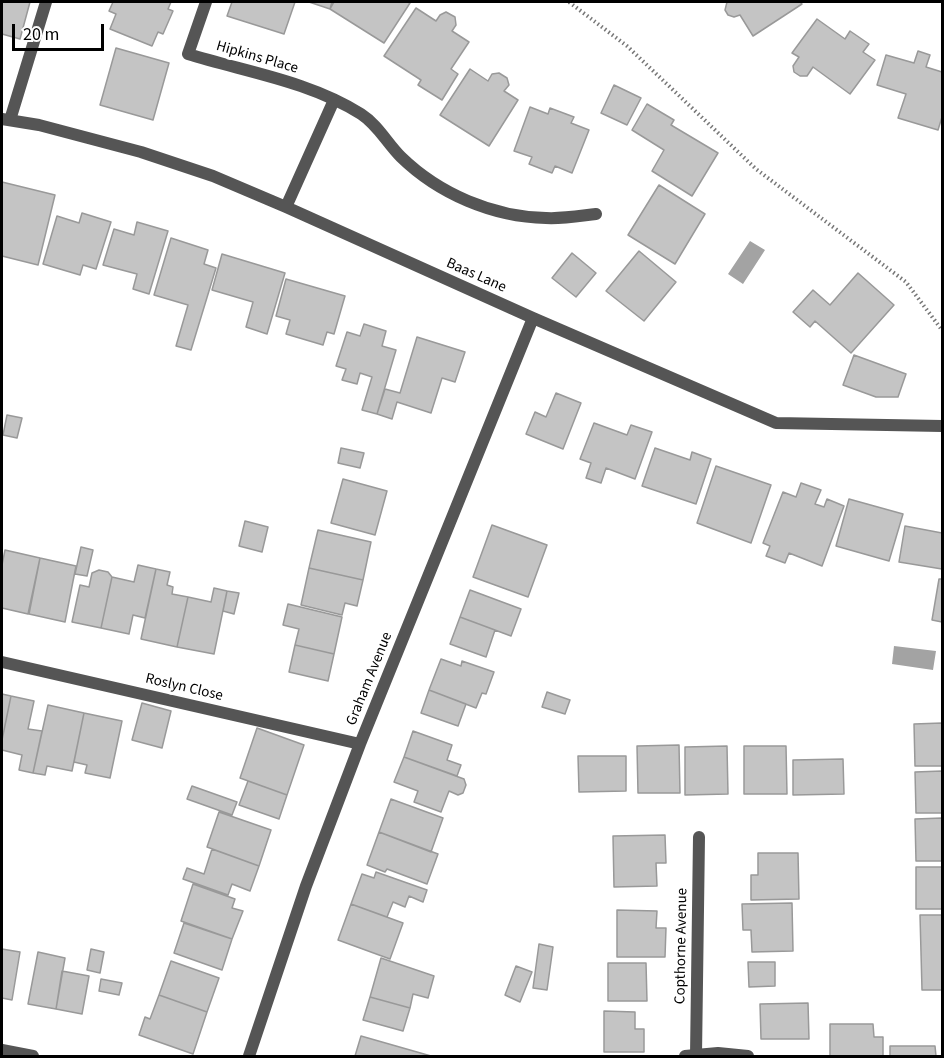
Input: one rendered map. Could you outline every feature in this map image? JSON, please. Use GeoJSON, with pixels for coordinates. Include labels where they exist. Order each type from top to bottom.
{"type":"FeatureCollection","features":[{"type":"Feature","properties":{"kind":"street"},"geometry":{"type":"LineString","coordinates":[[6,120],[46,2]]}},
{"type":"Feature","properties":{"kind":"street","name":"Hipkins Place"},"geometry":{"type":"LineString","coordinates":[[206,2],[188,54],[286,80],[362,114],[378,128],[402,157],[420,172],[444,189],[471,203],[492,211],[524,216],[547,218],[596,214]]}},
{"type":"Feature","properties":{"kind":"street"},"geometry":{"type":"LineString","coordinates":[[286,207],[334,100]]}},
{"type":"Feature","properties":{"kind":"street","name":"Baas Lane"},"geometry":{"type":"LineString","coordinates":[[6,120],[39,125],[141,152],[213,176],[532,318],[777,423],[942,426]]}},
{"type":"Feature","properties":{"kind":"street","name":"Graham Avenue"},"geometry":{"type":"LineString","coordinates":[[249,1056],[306,886],[360,744],[532,318]]}},
{"type":"Feature","properties":{"kind":"street","name":"Roslyn Close"},"geometry":{"type":"LineString","coordinates":[[2,662],[360,744]]}},
{"type":"Feature","properties":{"kind":"street","name":"Copthorne Avenue"},"geometry":{"type":"LineString","coordinates":[[699,837],[690,1056],[718,1053],[748,1056]]}},
{"type":"Feature","properties":{"kind":"street"},"geometry":{"type":"LineString","coordinates":[[2,1050],[33,1056]]}},
{"type":"Feature","properties":{"kind":"path"},"geometry":{"type":"LineString","coordinates":[[569,2],[627,46],[756,169],[906,282],[942,330]]}},
{"type":"Feature","properties":{"kind":"shaded area"},"geometry":{"type":"Polygon","coordinates":[[[750,241],[765,250],[743,284],[728,274],[750,241]]]}},
{"type":"Feature","properties":{"kind":"shaded area"},"geometry":{"type":"Polygon","coordinates":[[[894,646],[936,651],[933,670],[892,664],[894,646]]]}},
{"type":"Feature","properties":{"kind":"building"},"geometry":{"type":"Polygon","coordinates":[[[2,2],[30,2],[20,39],[2,34],[2,2]]]}},
{"type":"Feature","properties":{"kind":"building"},"geometry":{"type":"Polygon","coordinates":[[[113,2],[171,2],[168,9],[173,11],[163,34],[158,32],[152,46],[110,29],[116,14],[109,11],[113,2]]]}},
{"type":"Feature","properties":{"kind":"building"},"geometry":{"type":"Polygon","coordinates":[[[232,2],[295,2],[284,34],[227,16],[232,2]]]}},
{"type":"Feature","properties":{"kind":"building"},"geometry":{"type":"Polygon","coordinates":[[[309,2],[332,2],[330,9],[309,2]]]}},
{"type":"Feature","properties":{"kind":"building"},"geometry":{"type":"Polygon","coordinates":[[[334,2],[410,3],[384,43],[330,9],[334,2]]]}},
{"type":"Feature","properties":{"kind":"building"},"geometry":{"type":"Polygon","coordinates":[[[727,2],[800,2],[802,4],[753,36],[740,15],[734,17],[728,15],[725,10],[727,2]]]}},
{"type":"Feature","properties":{"kind":"building"},"geometry":{"type":"Polygon","coordinates":[[[416,8],[436,21],[446,12],[455,17],[456,25],[452,31],[469,42],[451,69],[458,74],[442,100],[418,85],[421,80],[384,56],[416,8]]]}},
{"type":"Feature","properties":{"kind":"building"},"geometry":{"type":"Polygon","coordinates":[[[817,19],[845,39],[850,31],[869,44],[863,52],[875,60],[850,94],[813,67],[807,76],[800,76],[794,72],[793,66],[799,57],[792,53],[817,19]]]}},
{"type":"Feature","properties":{"kind":"building"},"geometry":{"type":"Polygon","coordinates":[[[116,48],[169,63],[153,120],[100,105],[116,48]]]}},
{"type":"Feature","properties":{"kind":"building"},"geometry":{"type":"Polygon","coordinates":[[[918,51],[930,55],[926,67],[942,72],[942,117],[938,130],[898,118],[906,94],[877,85],[886,55],[914,63],[918,51]]]}},
{"type":"Feature","properties":{"kind":"building"},"geometry":{"type":"Polygon","coordinates":[[[470,69],[488,81],[492,74],[499,73],[507,78],[509,85],[504,91],[518,100],[489,146],[440,115],[470,69]]]}},
{"type":"Feature","properties":{"kind":"building"},"geometry":{"type":"Polygon","coordinates":[[[614,85],[641,98],[627,125],[601,113],[614,85]]]}},
{"type":"Feature","properties":{"kind":"building"},"geometry":{"type":"Polygon","coordinates":[[[647,104],[674,120],[671,125],[718,153],[692,196],[652,171],[664,150],[632,130],[647,104]]]}},
{"type":"Feature","properties":{"kind":"building"},"geometry":{"type":"Polygon","coordinates":[[[530,107],[548,114],[550,108],[574,117],[571,123],[589,130],[572,173],[555,166],[552,173],[529,164],[532,157],[514,151],[530,107]]]}},
{"type":"Feature","properties":{"kind":"building"},"geometry":{"type":"Polygon","coordinates":[[[2,182],[55,195],[38,265],[2,256],[2,182]]]}},
{"type":"Feature","properties":{"kind":"building"},"geometry":{"type":"Polygon","coordinates":[[[659,185],[705,214],[675,264],[628,235],[659,185]]]}},
{"type":"Feature","properties":{"kind":"building"},"geometry":{"type":"Polygon","coordinates":[[[82,213],[111,222],[96,269],[83,265],[80,275],[43,264],[57,216],[79,223],[82,213]]]}},
{"type":"Feature","properties":{"kind":"building"},"geometry":{"type":"Polygon","coordinates":[[[137,222],[168,231],[149,294],[133,289],[137,274],[103,265],[114,229],[134,235],[137,222]]]}},
{"type":"Feature","properties":{"kind":"building"},"geometry":{"type":"Polygon","coordinates":[[[171,238],[208,250],[204,264],[216,268],[191,350],[176,346],[188,305],[154,295],[171,238]]]}},
{"type":"Feature","properties":{"kind":"building"},"geometry":{"type":"Polygon","coordinates":[[[639,251],[676,282],[644,321],[606,291],[639,251]]]}},
{"type":"Feature","properties":{"kind":"building"},"geometry":{"type":"Polygon","coordinates":[[[572,253],[596,273],[576,297],[552,278],[572,253]]]}},
{"type":"Feature","properties":{"kind":"building"},"geometry":{"type":"Polygon","coordinates":[[[222,254],[285,273],[267,334],[246,327],[253,302],[212,290],[222,254]]]}},
{"type":"Feature","properties":{"kind":"building"},"geometry":{"type":"Polygon","coordinates":[[[858,273],[894,305],[851,353],[815,321],[810,327],[793,312],[813,290],[830,305],[858,273]]]}},
{"type":"Feature","properties":{"kind":"building"},"geometry":{"type":"Polygon","coordinates":[[[286,279],[345,296],[334,334],[327,332],[323,345],[286,334],[290,320],[276,316],[286,279]]]}},
{"type":"Feature","properties":{"kind":"building"},"geometry":{"type":"Polygon","coordinates":[[[364,324],[386,331],[382,346],[396,350],[377,414],[362,410],[372,377],[360,373],[357,384],[342,380],[346,369],[336,366],[347,332],[360,336],[364,324]]]}},
{"type":"Feature","properties":{"kind":"building"},"geometry":{"type":"Polygon","coordinates":[[[417,337],[465,352],[455,382],[442,378],[431,413],[397,402],[392,419],[377,414],[385,389],[400,393],[417,337]]]}},
{"type":"Feature","properties":{"kind":"building"},"geometry":{"type":"Polygon","coordinates":[[[854,355],[906,374],[898,397],[876,397],[843,385],[854,355]]]}},
{"type":"Feature","properties":{"kind":"building"},"geometry":{"type":"Polygon","coordinates":[[[556,393],[581,403],[563,449],[526,434],[535,412],[546,417],[556,393]]]}},
{"type":"Feature","properties":{"kind":"building"},"geometry":{"type":"Polygon","coordinates":[[[7,415],[22,418],[17,438],[3,435],[7,415]]]}},
{"type":"Feature","properties":{"kind":"building"},"geometry":{"type":"Polygon","coordinates":[[[594,423],[627,435],[631,425],[652,432],[635,479],[606,468],[601,483],[586,478],[591,463],[580,459],[594,423]]]}},
{"type":"Feature","properties":{"kind":"building"},"geometry":{"type":"Polygon","coordinates":[[[341,448],[364,453],[360,468],[338,463],[341,448]]]}},
{"type":"Feature","properties":{"kind":"building"},"geometry":{"type":"Polygon","coordinates":[[[655,448],[690,460],[692,452],[711,459],[696,504],[642,486],[655,448]]]}},
{"type":"Feature","properties":{"kind":"building"},"geometry":{"type":"Polygon","coordinates":[[[716,466],[771,485],[751,543],[697,523],[716,466]]]}},
{"type":"Feature","properties":{"kind":"building"},"geometry":{"type":"Polygon","coordinates":[[[343,479],[387,491],[375,535],[331,523],[343,479]]]}},
{"type":"Feature","properties":{"kind":"building"},"geometry":{"type":"Polygon","coordinates":[[[801,483],[821,490],[815,504],[824,507],[827,499],[844,506],[822,566],[789,553],[785,563],[766,556],[770,546],[763,543],[783,492],[796,497],[801,483]]]}},
{"type":"Feature","properties":{"kind":"building"},"geometry":{"type":"Polygon","coordinates":[[[849,499],[903,514],[889,561],[836,546],[849,499]]]}},
{"type":"Feature","properties":{"kind":"building"},"geometry":{"type":"Polygon","coordinates":[[[245,521],[268,527],[262,552],[239,546],[245,521]]]}},
{"type":"Feature","properties":{"kind":"building"},"geometry":{"type":"Polygon","coordinates":[[[492,525],[547,545],[528,597],[473,577],[492,525]]]}},
{"type":"Feature","properties":{"kind":"building"},"geometry":{"type":"Polygon","coordinates":[[[905,526],[942,533],[942,569],[899,562],[905,526]]]}},
{"type":"Feature","properties":{"kind":"building"},"geometry":{"type":"Polygon","coordinates":[[[318,530],[371,542],[363,580],[309,568],[318,530]]]}},
{"type":"Feature","properties":{"kind":"building"},"geometry":{"type":"Polygon","coordinates":[[[81,547],[93,550],[87,576],[75,574],[81,547]]]}},
{"type":"Feature","properties":{"kind":"building"},"geometry":{"type":"Polygon","coordinates":[[[5,550],[40,558],[28,614],[2,608],[2,565],[5,550]]]}},
{"type":"Feature","properties":{"kind":"building"},"geometry":{"type":"Polygon","coordinates":[[[40,558],[76,566],[65,622],[29,614],[40,558]]]}},
{"type":"Feature","properties":{"kind":"building"},"geometry":{"type":"Polygon","coordinates":[[[138,565],[156,569],[145,618],[133,615],[129,634],[101,628],[112,577],[134,582],[138,565]]]}},
{"type":"Feature","properties":{"kind":"building"},"geometry":{"type":"Polygon","coordinates":[[[309,568],[363,580],[357,606],[345,603],[342,615],[301,605],[309,568]]]}},
{"type":"Feature","properties":{"kind":"building"},"geometry":{"type":"Polygon","coordinates":[[[156,569],[170,572],[167,585],[173,587],[172,594],[188,597],[177,647],[141,639],[156,569]]]}},
{"type":"Feature","properties":{"kind":"building"},"geometry":{"type":"Polygon","coordinates":[[[99,570],[108,572],[112,577],[101,628],[72,622],[80,585],[89,587],[92,573],[99,570]]]}},
{"type":"Feature","properties":{"kind":"building"},"geometry":{"type":"Polygon","coordinates":[[[939,579],[942,579],[942,622],[932,620],[939,579]]]}},
{"type":"Feature","properties":{"kind":"building"},"geometry":{"type":"Polygon","coordinates":[[[214,588],[227,591],[214,654],[177,647],[188,597],[211,602],[214,588]]]}},
{"type":"Feature","properties":{"kind":"building"},"geometry":{"type":"Polygon","coordinates":[[[470,590],[521,609],[511,636],[460,617],[470,590]]]}},
{"type":"Feature","properties":{"kind":"building"},"geometry":{"type":"Polygon","coordinates":[[[227,591],[239,593],[234,614],[223,611],[227,591]]]}},
{"type":"Feature","properties":{"kind":"building"},"geometry":{"type":"Polygon","coordinates":[[[288,604],[342,617],[334,654],[295,645],[299,629],[283,625],[288,604]]]}},
{"type":"Feature","properties":{"kind":"building"},"geometry":{"type":"Polygon","coordinates":[[[460,617],[495,630],[486,657],[450,644],[460,617]]]}},
{"type":"Feature","properties":{"kind":"building"},"geometry":{"type":"Polygon","coordinates":[[[295,645],[334,654],[328,681],[289,672],[295,645]]]}},
{"type":"Feature","properties":{"kind":"building"},"geometry":{"type":"Polygon","coordinates":[[[441,659],[461,666],[462,661],[494,672],[486,694],[482,693],[476,708],[429,690],[441,659]]]}},
{"type":"Feature","properties":{"kind":"building"},"geometry":{"type":"Polygon","coordinates":[[[429,690],[466,704],[458,726],[421,713],[429,690]]]}},
{"type":"Feature","properties":{"kind":"building"},"geometry":{"type":"Polygon","coordinates":[[[547,692],[570,700],[565,714],[542,707],[547,692]]]}},
{"type":"Feature","properties":{"kind":"building"},"geometry":{"type":"Polygon","coordinates":[[[2,694],[11,696],[2,740],[2,694]]]}},
{"type":"Feature","properties":{"kind":"building"},"geometry":{"type":"Polygon","coordinates":[[[11,696],[34,701],[28,729],[42,731],[33,773],[19,770],[22,755],[2,750],[11,696]]]}},
{"type":"Feature","properties":{"kind":"building"},"geometry":{"type":"Polygon","coordinates":[[[142,703],[171,711],[162,748],[132,740],[142,703]]]}},
{"type":"Feature","properties":{"kind":"building"},"geometry":{"type":"Polygon","coordinates":[[[48,705],[84,713],[72,771],[47,766],[45,775],[33,773],[48,705]]]}},
{"type":"Feature","properties":{"kind":"building"},"geometry":{"type":"Polygon","coordinates":[[[84,713],[122,721],[110,778],[85,773],[87,765],[74,762],[84,713]]]}},
{"type":"Feature","properties":{"kind":"building"},"geometry":{"type":"Polygon","coordinates":[[[942,723],[942,766],[915,766],[914,724],[942,723]]]}},
{"type":"Feature","properties":{"kind":"building"},"geometry":{"type":"Polygon","coordinates":[[[257,728],[304,745],[287,795],[240,778],[257,728]]]}},
{"type":"Feature","properties":{"kind":"building"},"geometry":{"type":"Polygon","coordinates":[[[413,731],[452,745],[447,760],[461,765],[457,776],[404,757],[413,731]]]}},
{"type":"Feature","properties":{"kind":"building"},"geometry":{"type":"Polygon","coordinates":[[[679,745],[680,793],[638,793],[637,746],[679,745]]]}},
{"type":"Feature","properties":{"kind":"building"},"geometry":{"type":"Polygon","coordinates":[[[727,746],[728,794],[685,795],[685,747],[727,746]]]}},
{"type":"Feature","properties":{"kind":"building"},"geometry":{"type":"Polygon","coordinates":[[[744,746],[786,746],[787,794],[744,794],[744,746]]]}},
{"type":"Feature","properties":{"kind":"building"},"geometry":{"type":"Polygon","coordinates":[[[578,756],[626,756],[626,791],[579,792],[578,756]]]}},
{"type":"Feature","properties":{"kind":"building"},"geometry":{"type":"Polygon","coordinates":[[[404,757],[464,779],[466,785],[463,793],[458,795],[449,791],[441,812],[414,802],[418,791],[394,782],[404,757]]]}},
{"type":"Feature","properties":{"kind":"building"},"geometry":{"type":"Polygon","coordinates":[[[843,759],[844,794],[793,795],[793,760],[843,759]]]}},
{"type":"Feature","properties":{"kind":"building"},"geometry":{"type":"Polygon","coordinates":[[[942,771],[942,813],[916,813],[915,772],[942,771]]]}},
{"type":"Feature","properties":{"kind":"building"},"geometry":{"type":"Polygon","coordinates":[[[248,781],[287,795],[279,819],[239,805],[248,781]]]}},
{"type":"Feature","properties":{"kind":"building"},"geometry":{"type":"Polygon","coordinates":[[[192,786],[237,802],[232,815],[187,799],[192,786]]]}},
{"type":"Feature","properties":{"kind":"building"},"geometry":{"type":"Polygon","coordinates":[[[391,799],[443,818],[431,852],[379,832],[391,799]]]}},
{"type":"Feature","properties":{"kind":"building"},"geometry":{"type":"Polygon","coordinates":[[[219,812],[271,830],[259,866],[207,847],[219,812]]]}},
{"type":"Feature","properties":{"kind":"building"},"geometry":{"type":"Polygon","coordinates":[[[942,818],[942,861],[916,861],[915,819],[942,818]]]}},
{"type":"Feature","properties":{"kind":"building"},"geometry":{"type":"Polygon","coordinates":[[[379,832],[438,854],[427,884],[387,869],[385,872],[367,865],[379,832]]]}},
{"type":"Feature","properties":{"kind":"building"},"geometry":{"type":"Polygon","coordinates":[[[665,835],[666,863],[656,863],[657,886],[614,887],[613,836],[665,835]]]}},
{"type":"Feature","properties":{"kind":"building"},"geometry":{"type":"Polygon","coordinates":[[[212,849],[259,866],[250,891],[232,884],[228,895],[183,879],[187,868],[204,874],[212,849]]]}},
{"type":"Feature","properties":{"kind":"building"},"geometry":{"type":"Polygon","coordinates":[[[758,853],[798,853],[799,899],[751,900],[751,875],[758,875],[758,853]]]}},
{"type":"Feature","properties":{"kind":"building"},"geometry":{"type":"Polygon","coordinates":[[[916,867],[942,867],[942,909],[916,909],[916,867]]]}},
{"type":"Feature","properties":{"kind":"building"},"geometry":{"type":"Polygon","coordinates":[[[376,872],[427,890],[423,902],[409,896],[405,907],[393,902],[387,917],[351,904],[362,874],[374,878],[376,872]]]}},
{"type":"Feature","properties":{"kind":"building"},"geometry":{"type":"Polygon","coordinates":[[[193,884],[235,899],[232,908],[243,911],[232,939],[181,921],[193,884]]]}},
{"type":"Feature","properties":{"kind":"building"},"geometry":{"type":"Polygon","coordinates":[[[792,903],[793,951],[752,952],[751,930],[743,930],[742,904],[792,903]]]}},
{"type":"Feature","properties":{"kind":"building"},"geometry":{"type":"Polygon","coordinates":[[[351,904],[403,923],[390,959],[338,940],[351,904]]]}},
{"type":"Feature","properties":{"kind":"building"},"geometry":{"type":"Polygon","coordinates":[[[617,910],[657,911],[656,928],[666,928],[665,957],[617,957],[617,910]]]}},
{"type":"Feature","properties":{"kind":"building"},"geometry":{"type":"Polygon","coordinates":[[[920,915],[942,915],[942,990],[922,990],[920,915]]]}},
{"type":"Feature","properties":{"kind":"building"},"geometry":{"type":"Polygon","coordinates":[[[184,923],[232,939],[222,970],[174,953],[184,923]]]}},
{"type":"Feature","properties":{"kind":"building"},"geometry":{"type":"Polygon","coordinates":[[[539,944],[553,947],[547,990],[533,988],[539,944]]]}},
{"type":"Feature","properties":{"kind":"building"},"geometry":{"type":"Polygon","coordinates":[[[2,949],[20,952],[12,1000],[2,998],[2,949]]]}},
{"type":"Feature","properties":{"kind":"building"},"geometry":{"type":"Polygon","coordinates":[[[91,949],[104,952],[100,973],[87,970],[91,949]]]}},
{"type":"Feature","properties":{"kind":"building"},"geometry":{"type":"Polygon","coordinates":[[[38,952],[65,958],[56,1009],[28,1004],[38,952]]]}},
{"type":"Feature","properties":{"kind":"building"},"geometry":{"type":"Polygon","coordinates":[[[381,958],[434,976],[428,998],[413,994],[410,1008],[370,997],[381,958]]]}},
{"type":"Feature","properties":{"kind":"building"},"geometry":{"type":"Polygon","coordinates":[[[171,961],[219,978],[207,1012],[159,995],[171,961]]]}},
{"type":"Feature","properties":{"kind":"building"},"geometry":{"type":"Polygon","coordinates":[[[748,962],[775,962],[775,986],[749,987],[748,962]]]}},
{"type":"Feature","properties":{"kind":"building"},"geometry":{"type":"Polygon","coordinates":[[[608,963],[646,963],[647,1001],[608,1001],[608,963]]]}},
{"type":"Feature","properties":{"kind":"building"},"geometry":{"type":"Polygon","coordinates":[[[516,966],[532,972],[520,1002],[505,995],[516,966]]]}},
{"type":"Feature","properties":{"kind":"building"},"geometry":{"type":"Polygon","coordinates":[[[62,971],[89,976],[82,1014],[56,1009],[62,971]]]}},
{"type":"Feature","properties":{"kind":"building"},"geometry":{"type":"Polygon","coordinates":[[[101,979],[122,983],[119,995],[99,991],[101,979]]]}},
{"type":"Feature","properties":{"kind":"building"},"geometry":{"type":"Polygon","coordinates":[[[159,995],[207,1012],[193,1054],[139,1035],[145,1017],[150,1019],[159,995]]]}},
{"type":"Feature","properties":{"kind":"building"},"geometry":{"type":"Polygon","coordinates":[[[370,997],[410,1008],[403,1031],[363,1020],[370,997]]]}},
{"type":"Feature","properties":{"kind":"building"},"geometry":{"type":"Polygon","coordinates":[[[808,1003],[809,1039],[761,1039],[760,1004],[808,1003]]]}},
{"type":"Feature","properties":{"kind":"building"},"geometry":{"type":"Polygon","coordinates":[[[604,1011],[635,1012],[635,1029],[644,1029],[644,1052],[604,1052],[604,1011]]]}},
{"type":"Feature","properties":{"kind":"building"},"geometry":{"type":"Polygon","coordinates":[[[830,1024],[873,1024],[874,1037],[883,1037],[883,1056],[830,1056],[830,1024]]]}},
{"type":"Feature","properties":{"kind":"building"},"geometry":{"type":"Polygon","coordinates":[[[361,1036],[431,1056],[355,1056],[361,1036]]]}},
{"type":"Feature","properties":{"kind":"building"},"geometry":{"type":"Polygon","coordinates":[[[890,1046],[935,1046],[936,1056],[890,1056],[890,1046]]]}}]}
